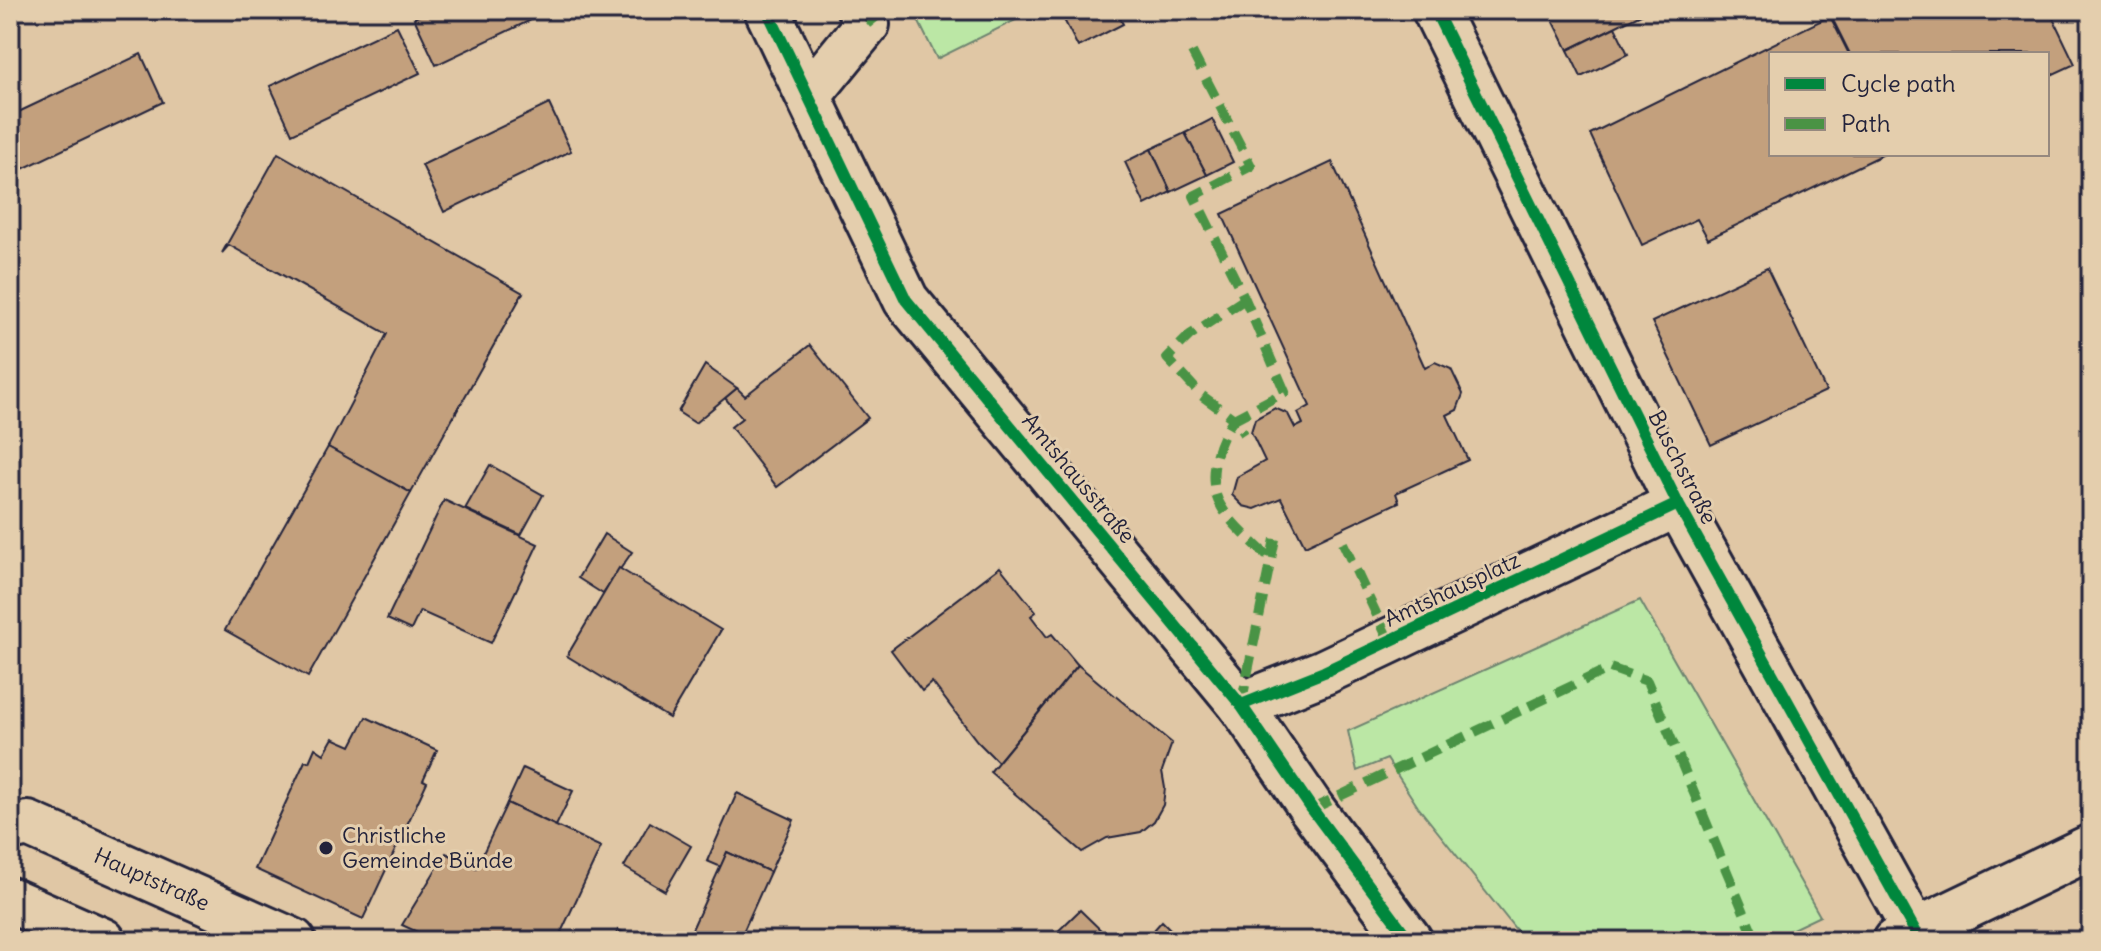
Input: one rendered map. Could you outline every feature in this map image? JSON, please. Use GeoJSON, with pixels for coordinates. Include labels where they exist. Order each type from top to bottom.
{"type":"FeatureCollection","features":[{"type":"Feature","properties":{"kind":"street","name":"Amtshausstraße"},"geometry":{"type":"LineString","coordinates":[[767,10],[906,300],[1241,705],[1312,809],[1410,941]]}},
{"type":"Feature","properties":{"kind":"street"},"geometry":{"type":"LineString","coordinates":[[809,95],[867,24],[860,10]]}},
{"type":"Feature","properties":{"kind":"street","name":"Buschstraße"},"geometry":{"type":"LineString","coordinates":[[1435,10],[1678,504],[1905,936]]}},
{"type":"Feature","properties":{"kind":"street","name":"Amtshausplatz"},"geometry":{"type":"LineString","coordinates":[[1241,705],[1324,672],[1678,504]]}},
{"type":"Feature","properties":{"kind":"street","name":"Hauptstraße"},"geometry":{"type":"LineString","coordinates":[[10,828],[28,824],[293,941]]}},
{"type":"Feature","properties":{"kind":"street"},"geometry":{"type":"LineString","coordinates":[[1905,936],[2091,847]]}},
{"type":"Feature","properties":{"kind":"street"},"geometry":{"type":"LineString","coordinates":[[10,900],[103,941]]}},
{"type":"Feature","properties":{"kind":"green space"},"geometry":{"type":"Polygon","coordinates":[[[913,10],[1036,10],[937,59],[913,10]]]}},
{"type":"Feature","properties":{"kind":"green space"},"geometry":{"type":"Polygon","coordinates":[[[1640,600],[1820,916],[1767,941],[1525,941],[1418,807],[1387,759],[1357,771],[1348,731],[1640,600]]]}},
{"type":"Feature","properties":{"kind":"building"},"geometry":{"type":"Polygon","coordinates":[[[431,10],[552,10],[436,65],[414,18],[431,10]]]}},
{"type":"Feature","properties":{"kind":"building"},"geometry":{"type":"Polygon","coordinates":[[[1059,10],[1116,10],[1123,24],[1078,47],[1059,10]]]}},
{"type":"Feature","properties":{"kind":"building"},"geometry":{"type":"Polygon","coordinates":[[[1548,10],[1649,10],[1568,50],[1548,10]]]}},
{"type":"Feature","properties":{"kind":"building"},"geometry":{"type":"Polygon","coordinates":[[[1828,10],[2049,10],[2075,64],[2049,76],[2049,52],[1849,52],[1828,10]]]}},
{"type":"Feature","properties":{"kind":"building"},"geometry":{"type":"Polygon","coordinates":[[[1830,16],[1848,52],[1769,52],[1769,156],[1880,156],[1708,239],[1697,219],[1642,245],[1590,134],[1830,16]]]}},
{"type":"Feature","properties":{"kind":"building"},"geometry":{"type":"Polygon","coordinates":[[[397,26],[420,73],[292,134],[270,86],[397,26]]]}},
{"type":"Feature","properties":{"kind":"building"},"geometry":{"type":"Polygon","coordinates":[[[1615,27],[1628,54],[1581,77],[1568,50],[1615,27]]]}},
{"type":"Feature","properties":{"kind":"building"},"geometry":{"type":"Polygon","coordinates":[[[141,54],[163,102],[10,175],[10,116],[141,54]]]}},
{"type":"Feature","properties":{"kind":"building"},"geometry":{"type":"Polygon","coordinates":[[[549,104],[571,151],[444,212],[422,165],[549,104]]]}},
{"type":"Feature","properties":{"kind":"building"},"geometry":{"type":"Polygon","coordinates":[[[1212,119],[1233,162],[1207,175],[1185,133],[1212,119]]]}},
{"type":"Feature","properties":{"kind":"building"},"geometry":{"type":"Polygon","coordinates":[[[1185,133],[1207,175],[1171,192],[1151,149],[1185,133]]]}},
{"type":"Feature","properties":{"kind":"building"},"geometry":{"type":"Polygon","coordinates":[[[1151,149],[1171,192],[1145,205],[1125,162],[1151,149]]]}},
{"type":"Feature","properties":{"kind":"building"},"geometry":{"type":"Polygon","coordinates":[[[278,153],[523,293],[411,493],[328,447],[387,334],[229,245],[222,253],[278,153]]]}},
{"type":"Feature","properties":{"kind":"building"},"geometry":{"type":"Polygon","coordinates":[[[1332,162],[1425,368],[1435,362],[1451,369],[1463,394],[1457,410],[1447,415],[1468,460],[1396,493],[1399,502],[1305,546],[1281,498],[1255,509],[1243,506],[1232,495],[1237,477],[1265,461],[1251,432],[1255,419],[1275,408],[1288,414],[1295,428],[1303,424],[1298,413],[1310,406],[1222,214],[1332,162]]]}},
{"type":"Feature","properties":{"kind":"building"},"geometry":{"type":"Polygon","coordinates":[[[1767,268],[1826,391],[1711,445],[1652,322],[1767,268]]]}},
{"type":"Feature","properties":{"kind":"building"},"geometry":{"type":"Polygon","coordinates":[[[810,345],[868,418],[777,487],[731,427],[742,418],[725,398],[737,388],[745,396],[810,345]]]}},
{"type":"Feature","properties":{"kind":"building"},"geometry":{"type":"Polygon","coordinates":[[[705,365],[737,388],[695,423],[678,412],[705,365]]]}},
{"type":"Feature","properties":{"kind":"building"},"geometry":{"type":"Polygon","coordinates":[[[328,447],[411,493],[308,677],[225,630],[328,447]]]}},
{"type":"Feature","properties":{"kind":"building"},"geometry":{"type":"Polygon","coordinates":[[[490,465],[543,495],[521,535],[465,509],[490,465]]]}},
{"type":"Feature","properties":{"kind":"building"},"geometry":{"type":"Polygon","coordinates":[[[444,500],[538,544],[491,643],[420,611],[411,630],[387,619],[444,500]]]}},
{"type":"Feature","properties":{"kind":"building"},"geometry":{"type":"Polygon","coordinates":[[[604,534],[632,552],[603,594],[578,578],[604,534]]]}},
{"type":"Feature","properties":{"kind":"building"},"geometry":{"type":"Polygon","coordinates":[[[1000,567],[1036,612],[1031,616],[1047,637],[1052,634],[1078,665],[998,762],[977,741],[932,682],[922,691],[891,650],[1000,567]]]}},
{"type":"Feature","properties":{"kind":"building"},"geometry":{"type":"Polygon","coordinates":[[[619,568],[721,630],[669,718],[567,656],[619,568]]]}},
{"type":"Feature","properties":{"kind":"building"},"geometry":{"type":"Polygon","coordinates":[[[1078,665],[1172,743],[1162,771],[1165,788],[1163,805],[1154,821],[1141,832],[1107,838],[1082,852],[990,772],[1078,665]]]}},
{"type":"Feature","properties":{"kind":"building"},"geometry":{"type":"Polygon","coordinates":[[[366,717],[437,750],[423,780],[427,782],[363,919],[255,869],[305,761],[309,762],[315,748],[324,754],[333,738],[351,746],[366,717]]]}},
{"type":"Feature","properties":{"kind":"building"},"geometry":{"type":"Polygon","coordinates":[[[523,768],[573,791],[556,826],[507,803],[523,768]]]}},
{"type":"Feature","properties":{"kind":"building"},"geometry":{"type":"Polygon","coordinates":[[[737,793],[794,820],[770,872],[727,852],[721,867],[707,861],[737,793]]]}},
{"type":"Feature","properties":{"kind":"building"},"geometry":{"type":"Polygon","coordinates":[[[507,803],[601,847],[557,941],[437,941],[402,925],[446,853],[476,868],[507,803]]]}},
{"type":"Feature","properties":{"kind":"building"},"geometry":{"type":"Polygon","coordinates":[[[650,822],[691,846],[665,891],[624,867],[650,822]]]}},
{"type":"Feature","properties":{"kind":"building"},"geometry":{"type":"Polygon","coordinates":[[[727,852],[770,872],[739,941],[700,941],[689,936],[727,852]]]}},
{"type":"Feature","properties":{"kind":"building"},"geometry":{"type":"Polygon","coordinates":[[[1080,910],[1112,941],[1048,941],[1080,910]]]}},
{"type":"Feature","properties":{"kind":"building"},"geometry":{"type":"Polygon","coordinates":[[[1162,921],[1176,935],[1170,941],[1144,941],[1162,921]]]}},
{"type":"Feature","properties":{"kind":"building"},"geometry":{"type":"Polygon","coordinates":[[[618,930],[643,941],[613,941],[618,930]]]}},
{"type":"Feature","properties":{"kind":"railway"},"geometry":{"type":"LineString","coordinates":[[2085,941],[2091,938]]}},
{"type":"Feature","properties":{"kind":"marked path"},"geometry":{"type":"LineString","coordinates":[[867,24],[884,10]]}},
{"type":"Feature","properties":{"kind":"marked path"},"geometry":{"type":"LineString","coordinates":[[1192,52],[1251,166],[1194,196],[1245,299],[1285,392],[1234,419],[1244,434]]}},
{"type":"Feature","properties":{"kind":"marked path"},"geometry":{"type":"LineString","coordinates":[[1245,299],[1190,335],[1167,358],[1201,395],[1234,419],[1215,461],[1216,496],[1231,521],[1272,561]]}},
{"type":"Feature","properties":{"kind":"marked path"},"geometry":{"type":"LineString","coordinates":[[1241,705],[1275,539]]}},
{"type":"Feature","properties":{"kind":"marked path"},"geometry":{"type":"LineString","coordinates":[[1343,543],[1389,641]]}},
{"type":"Feature","properties":{"kind":"marked path"},"geometry":{"type":"LineString","coordinates":[[1312,809],[1610,668],[1647,681],[1756,941]]}},
{"type":"Feature","properties":{"kind":"cycle path"},"geometry":{"type":"LineString","coordinates":[[767,10],[906,300],[1241,705],[1312,809],[1410,941]]}},
{"type":"Feature","properties":{"kind":"cycle path"},"geometry":{"type":"LineString","coordinates":[[1435,10],[1678,504],[1915,931]]}},
{"type":"Feature","properties":{"kind":"cycle path"},"geometry":{"type":"LineString","coordinates":[[1241,705],[1324,672],[1678,504]]}},
{"type":"Feature","properties":{"kind":"place","name":"Christliche Gemeinde Bünde"},"geometry":{"type":"Point","coordinates":[326,848]}}]}
